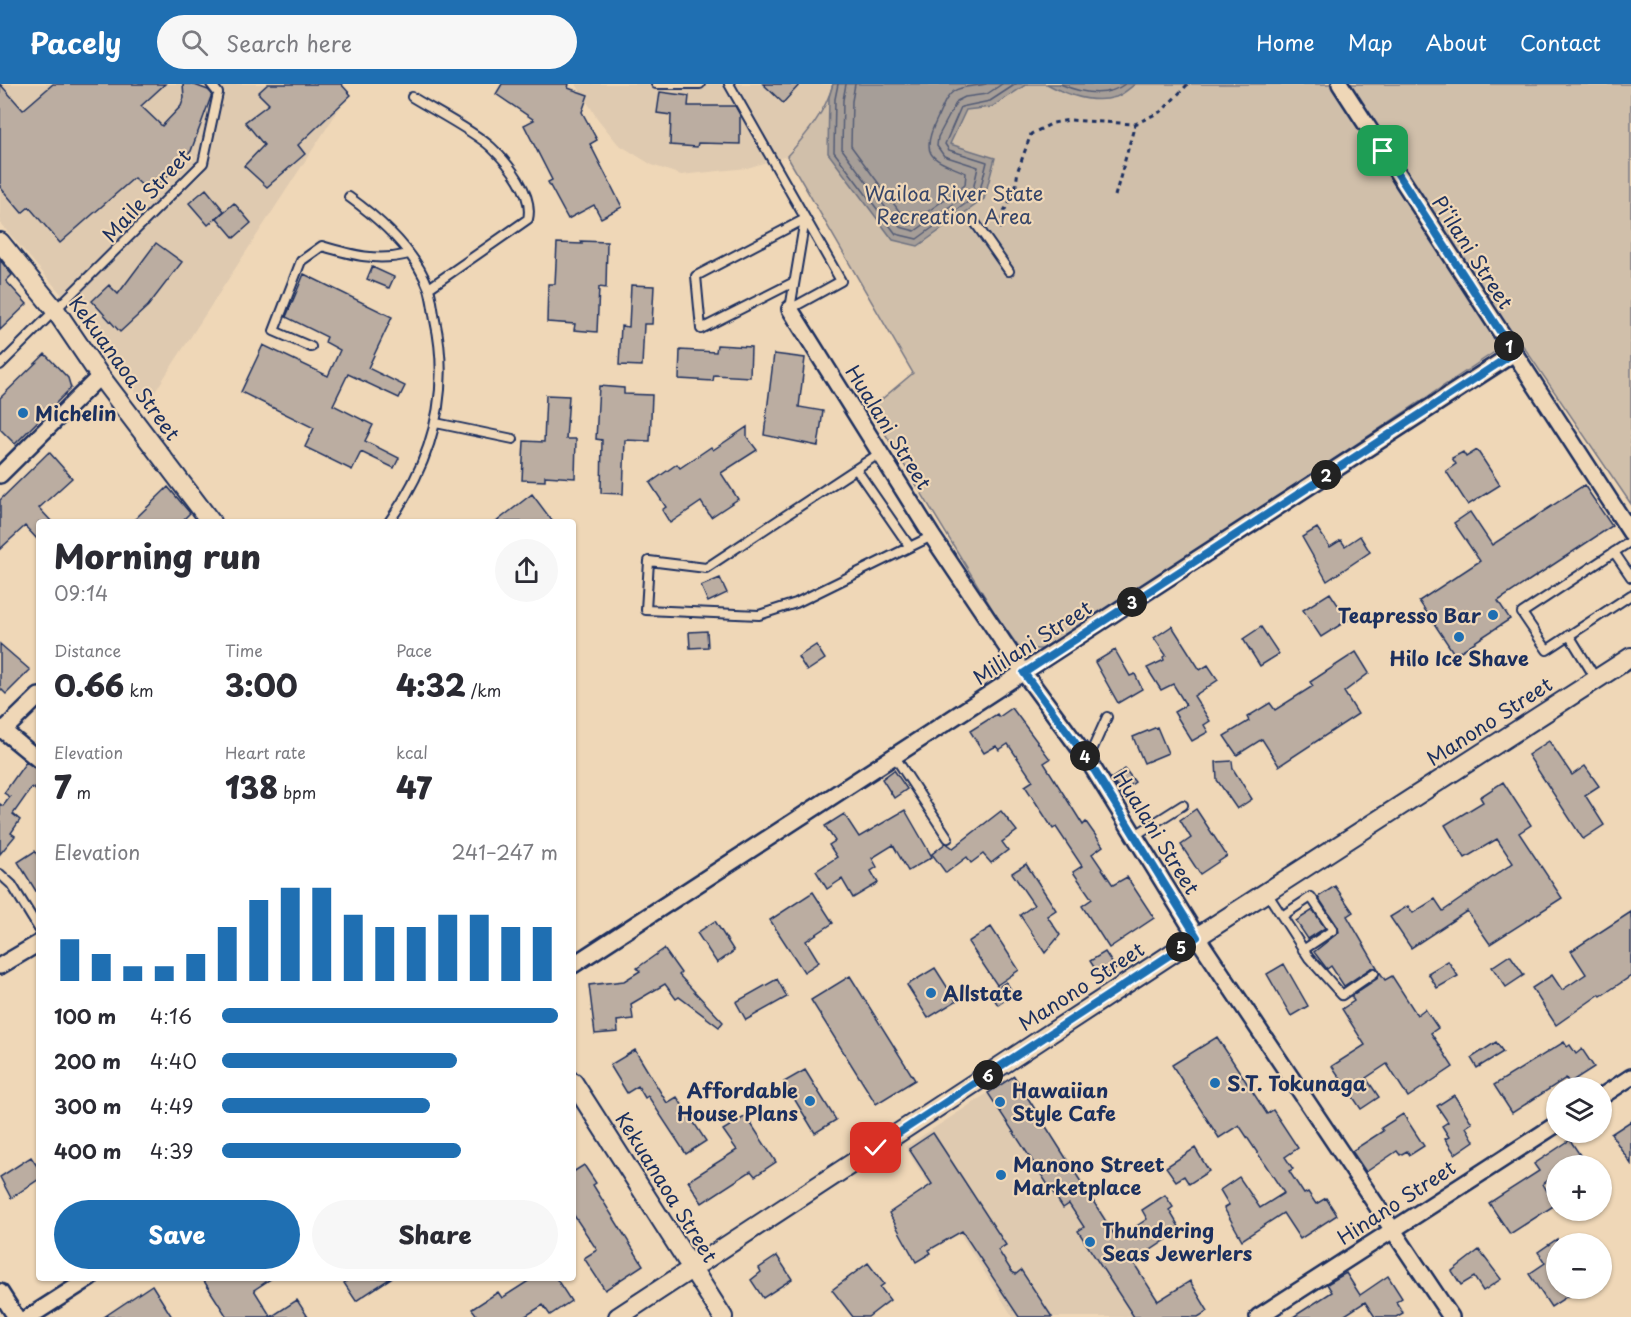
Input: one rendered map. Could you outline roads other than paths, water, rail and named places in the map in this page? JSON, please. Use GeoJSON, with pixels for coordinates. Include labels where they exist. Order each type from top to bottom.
{"type":"FeatureCollection","features":[{"type":"Feature","properties":{"kind":"street","name":"Pi‘ilani Street"},"geometry":{"type":"LineString","coordinates":[[1340,84],[1631,533]]}},
{"type":"Feature","properties":{"kind":"street","name":"Kekuanaoa Street"},"geometry":{"type":"LineString","coordinates":[[0,243],[56,311],[100,376],[209,519]]}},
{"type":"Feature","properties":{"kind":"street","name":"Hualani Street"},"geometry":{"type":"LineString","coordinates":[[790,309],[932,536],[1024,673],[1088,760],[1133,837],[1197,937],[1451,1317]]}},
{"type":"Feature","properties":{"kind":"street","name":"Mililani Street"},"geometry":{"type":"LineString","coordinates":[[576,963],[1514,353]]}},
{"type":"Feature","properties":{"kind":"street"},"geometry":{"type":"LineString","coordinates":[[0,475],[100,376]]}},
{"type":"Feature","properties":{"kind":"street","name":"Manono Street"},"geometry":{"type":"LineString","coordinates":[[618,1317],[1266,892],[1631,657]]}},
{"type":"Feature","properties":{"kind":"street"},"geometry":{"type":"LineString","coordinates":[[36,699],[1,730],[36,758]]}},
{"type":"Feature","properties":{"kind":"street"},"geometry":{"type":"LineString","coordinates":[[0,966],[36,945]]}},
{"type":"Feature","properties":{"kind":"street"},"geometry":{"type":"LineString","coordinates":[[1612,1089],[1631,1077]]}},
{"type":"Feature","properties":{"kind":"street","name":"Kekuanaoa Street"},"geometry":{"type":"LineString","coordinates":[[576,1087],[723,1317]]}},
{"type":"Feature","properties":{"kind":"street","name":"Hinano Street"},"geometry":{"type":"LineString","coordinates":[[1258,1317],[1546,1131]]}},
{"type":"Feature","properties":{"kind":"street"},"geometry":{"type":"LineString","coordinates":[[29,1317],[85,1281]]}},
{"type":"Feature","properties":{"kind":"street"},"geometry":{"type":"LineString","coordinates":[[0,1292],[16,1317]]}},
{"type":"Feature","properties":{"kind":"lane","name":"Maile Street"},"geometry":{"type":"LineString","coordinates":[[0,364],[204,163],[218,93],[211,84]]}},
{"type":"Feature","properties":{"kind":"lane"},"geometry":{"type":"LineString","coordinates":[[656,84],[700,84]]}},
{"type":"Feature","properties":{"kind":"lane"},"geometry":{"type":"LineString","coordinates":[[729,84],[841,281],[790,309]]}},
{"type":"Feature","properties":{"kind":"lane"},"geometry":{"type":"LineString","coordinates":[[412,97],[490,146],[513,173],[531,210],[528,219],[429,288]]}},
{"type":"Feature","properties":{"kind":"lane"},"geometry":{"type":"LineString","coordinates":[[350,196],[387,229],[409,254],[429,288],[443,368],[436,423],[421,462],[391,519]]}},
{"type":"Feature","properties":{"kind":"lane"},"geometry":{"type":"LineString","coordinates":[[794,282],[701,329],[696,276],[805,219]]}},
{"type":"Feature","properties":{"kind":"lane"},"geometry":{"type":"LineString","coordinates":[[790,309],[805,219]]}},
{"type":"Feature","properties":{"kind":"lane"},"geometry":{"type":"LineString","coordinates":[[976,224],[1009,271]]}},
{"type":"Feature","properties":{"kind":"lane"},"geometry":{"type":"LineString","coordinates":[[311,347],[273,331],[301,261],[322,246],[367,258],[387,259],[409,254]]}},
{"type":"Feature","properties":{"kind":"lane"},"geometry":{"type":"LineString","coordinates":[[436,423],[513,439]]}},
{"type":"Feature","properties":{"kind":"lane"},"geometry":{"type":"LineString","coordinates":[[880,453],[706,568],[649,561],[646,609],[759,615],[796,603],[932,536]]}},
{"type":"Feature","properties":{"kind":"lane"},"geometry":{"type":"LineString","coordinates":[[856,469],[910,547]]}},
{"type":"Feature","properties":{"kind":"lane"},"geometry":{"type":"LineString","coordinates":[[1631,541],[1522,613],[1547,650],[1631,595]]}},
{"type":"Feature","properties":{"kind":"lane"},"geometry":{"type":"LineString","coordinates":[[1614,552],[1631,577]]}},
{"type":"Feature","properties":{"kind":"lane"},"geometry":{"type":"LineString","coordinates":[[1569,635],[1596,679]]}},
{"type":"Feature","properties":{"kind":"lane"},"geometry":{"type":"LineString","coordinates":[[1088,760],[1107,717]]}},
{"type":"Feature","properties":{"kind":"lane"},"geometry":{"type":"LineString","coordinates":[[895,757],[948,838]]}},
{"type":"Feature","properties":{"kind":"lane"},"geometry":{"type":"LineString","coordinates":[[1133,837],[1183,805]]}},
{"type":"Feature","properties":{"kind":"lane"},"geometry":{"type":"LineString","coordinates":[[0,874],[12,885],[36,924]]}},
{"type":"Feature","properties":{"kind":"lane"},"geometry":{"type":"LineString","coordinates":[[1266,892],[1303,950],[1342,995],[1374,973]]}},
{"type":"Feature","properties":{"kind":"lane"},"geometry":{"type":"LineString","coordinates":[[1282,916],[1311,897],[1333,930],[1303,950]]}},
{"type":"Feature","properties":{"kind":"water"},"geometry":{"type":"Polygon","coordinates":[[[833,84],[1027,84],[992,107],[966,110],[950,144],[995,158],[984,199],[918,246],[893,240],[828,153],[829,97],[833,84]]]}},
{"type":"Feature","properties":{"kind":"water"},"geometry":{"type":"Polygon","coordinates":[[[1047,84],[1135,84],[1118,96],[1107,99],[1089,99],[1063,92],[1047,84]]]}},
{"type":"Feature","properties":{"kind":"place","name":"Michelin"},"geometry":{"type":"Point","coordinates":[23,413]}},
{"type":"Feature","properties":{"kind":"place","name":"Teapresso Bar"},"geometry":{"type":"Point","coordinates":[1493,615]}},
{"type":"Feature","properties":{"kind":"place","name":"Hilo Ice Shave"},"geometry":{"type":"Point","coordinates":[1459,637]}},
{"type":"Feature","properties":{"kind":"place","name":"Allstate"},"geometry":{"type":"Point","coordinates":[931,993]}},
{"type":"Feature","properties":{"kind":"place","name":"S.T. Tokunaga"},"geometry":{"type":"Point","coordinates":[1215,1083]}},
{"type":"Feature","properties":{"kind":"place","name":"Affordable House Plans"},"geometry":{"type":"Point","coordinates":[810,1101]}},
{"type":"Feature","properties":{"kind":"place","name":"Hawaiian Style Cafe"},"geometry":{"type":"Point","coordinates":[1000,1102]}},
{"type":"Feature","properties":{"kind":"place","name":"Manono Street Marketplace"},"geometry":{"type":"Point","coordinates":[1001,1175]}},
{"type":"Feature","properties":{"kind":"place","name":"Thundering Seas Jewerlers"},"geometry":{"type":"Point","coordinates":[1090,1242]}},
{"type":"Feature","properties":{"kind":"park label","name":"Wailoa River State Recreation Area"},"geometry":{"type":"Point","coordinates":[954,204]}}]}
